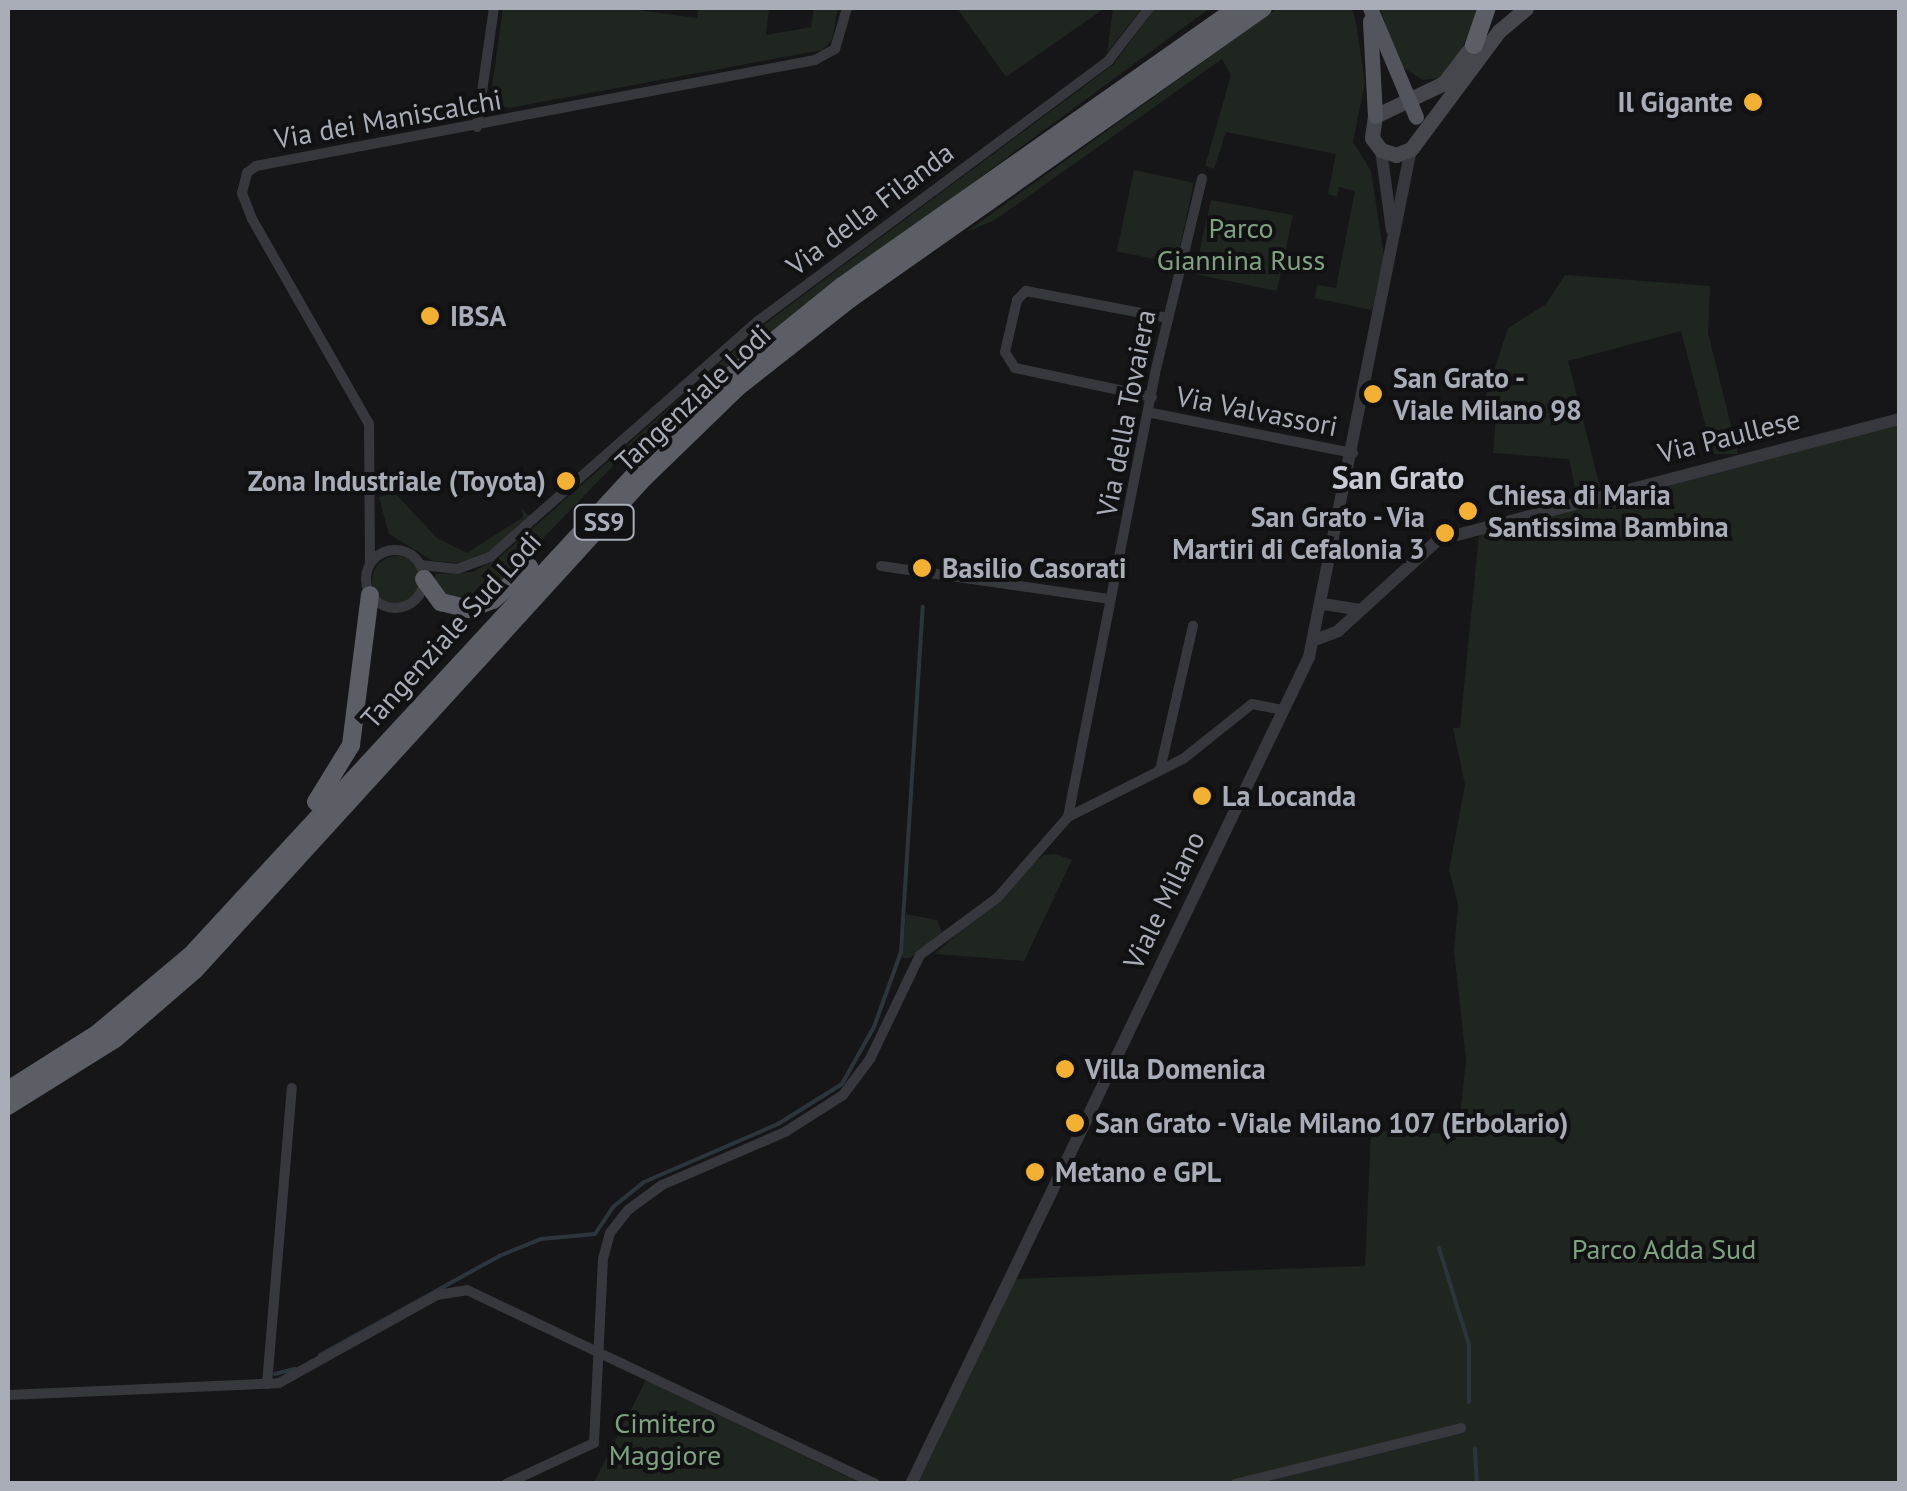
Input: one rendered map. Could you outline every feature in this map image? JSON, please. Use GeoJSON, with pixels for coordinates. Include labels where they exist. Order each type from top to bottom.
{"type":"FeatureCollection","features":[{"type":"Feature","properties":{"kind":"highway"},"geometry":{"type":"LineString","coordinates":[[1036,149],[1072,110],[1217,8]]}},
{"type":"Feature","properties":{"kind":"highway","name":"Tangenziale Sud Lodi"},"geometry":{"type":"LineString","coordinates":[[8,1090],[128,1011],[228,916],[659,443],[802,316],[1238,8]]}},
{"type":"Feature","properties":{"kind":"highway","name":"Tangenziale Lodi"},"geometry":{"type":"LineString","coordinates":[[8,1106],[114,1039],[194,970],[644,478],[738,387],[850,299],[1263,8]]}},
{"type":"Feature","properties":{"kind":"highway"},"geometry":{"type":"LineString","coordinates":[[1474,45],[1487,8]]}},
{"type":"Feature","properties":{"kind":"highway"},"geometry":{"type":"LineString","coordinates":[[422,572],[435,598],[450,606],[493,600],[614,475],[659,443]]}},
{"type":"Feature","properties":{"kind":"highway"},"geometry":{"type":"LineString","coordinates":[[228,916],[256,870],[342,766],[354,733],[370,595]]}},
{"type":"Feature","properties":{"kind":"main road"},"geometry":{"type":"LineString","coordinates":[[1368,8],[1418,125]]}},
{"type":"Feature","properties":{"kind":"main road"},"geometry":{"type":"LineString","coordinates":[[1368,8],[1376,59],[1372,138],[1381,150],[1396,154],[1411,148],[1418,125],[1526,8]]}},
{"type":"Feature","properties":{"kind":"main road"},"geometry":{"type":"LineString","coordinates":[[1375,116],[1450,78],[1496,8]]}},
{"type":"Feature","properties":{"kind":"street"},"geometry":{"type":"LineString","coordinates":[[477,127],[494,8]]}},
{"type":"Feature","properties":{"kind":"street","name":"Via dei Maniscalchi"},"geometry":{"type":"LineString","coordinates":[[374,529],[364,410],[252,219],[242,184],[256,166],[815,60],[835,49],[847,8]]}},
{"type":"Feature","properties":{"kind":"street","name":"Via della Filanda"},"geometry":{"type":"LineString","coordinates":[[422,572],[456,569],[490,558],[758,321],[1109,60],[1149,8]]}},
{"type":"Feature","properties":{"kind":"street","name":"Viale Milano"},"geometry":{"type":"LineString","coordinates":[[911,1484],[1315,640],[1411,148]]}},
{"type":"Feature","properties":{"kind":"street"},"geometry":{"type":"LineString","coordinates":[[1381,150],[1393,252]]}},
{"type":"Feature","properties":{"kind":"street","name":"Via della Tovaiera"},"geometry":{"type":"LineString","coordinates":[[1068,816],[1168,318],[1202,178]]}},
{"type":"Feature","properties":{"kind":"street"},"geometry":{"type":"LineString","coordinates":[[1152,396],[1015,368],[1004,352],[1017,300],[1026,291],[1168,318]]}},
{"type":"Feature","properties":{"kind":"street","name":"Via Valvassori"},"geometry":{"type":"LineString","coordinates":[[1152,412],[1353,453]]}},
{"type":"Feature","properties":{"kind":"street","name":"Via Paullese"},"geometry":{"type":"LineString","coordinates":[[1315,640],[1332,636],[1438,540],[1572,501],[1900,419]]}},
{"type":"Feature","properties":{"kind":"street"},"geometry":{"type":"LineString","coordinates":[[374,529],[422,572],[420,594],[404,608],[388,608],[370,595],[374,529]]}},
{"type":"Feature","properties":{"kind":"street"},"geometry":{"type":"LineString","coordinates":[[370,563],[400,550]]}},
{"type":"Feature","properties":{"kind":"street"},"geometry":{"type":"LineString","coordinates":[[880,566],[1111,599]]}},
{"type":"Feature","properties":{"kind":"street"},"geometry":{"type":"LineString","coordinates":[[1323,604],[1361,610]]}},
{"type":"Feature","properties":{"kind":"street"},"geometry":{"type":"LineString","coordinates":[[1160,770],[1193,626]]}},
{"type":"Feature","properties":{"kind":"street"},"geometry":{"type":"LineString","coordinates":[[506,1484],[594,1443],[603,1259],[618,1220],[650,1192],[802,1124],[854,1084],[920,955],[998,897],[1068,816],[1160,770],[1252,704],[1283,710]]}},
{"type":"Feature","properties":{"kind":"street"},"geometry":{"type":"LineString","coordinates":[[268,1384],[292,1088]]}},
{"type":"Feature","properties":{"kind":"street"},"geometry":{"type":"LineString","coordinates":[[8,1395],[268,1384],[307,1372],[455,1291],[467,1290],[875,1484]]}},
{"type":"Feature","properties":{"kind":"street"},"geometry":{"type":"LineString","coordinates":[[1235,1484],[1461,1428]]}},
{"type":"Feature","properties":{"kind":"green space"},"geometry":{"type":"Polygon","coordinates":[[[503,8],[623,8],[697,18],[699,8],[769,8],[766,35],[811,27],[814,8],[838,8],[832,40],[822,50],[509,108],[498,105],[492,87],[503,8]]]}},
{"type":"Feature","properties":{"kind":"green space"},"geometry":{"type":"Polygon","coordinates":[[[957,8],[1105,8],[1006,77],[957,8]]]}},
{"type":"Feature","properties":{"kind":"green space"},"geometry":{"type":"Polygon","coordinates":[[[1113,8],[1142,8],[1107,53],[1113,8]]]}},
{"type":"Feature","properties":{"kind":"green space"},"geometry":{"type":"Polygon","coordinates":[[[1155,8],[1210,8],[767,334],[612,467],[486,597],[458,603],[435,587],[435,574],[473,572],[500,557],[762,326],[1114,64],[1155,8]]]}},
{"type":"Feature","properties":{"kind":"green space"},"geometry":{"type":"Polygon","coordinates":[[[1278,8],[1351,8],[1355,17],[1365,82],[1353,142],[1371,171],[1384,256],[1372,310],[1315,298],[1317,285],[1336,288],[1355,191],[1339,187],[1337,197],[1328,194],[1336,154],[1226,132],[1214,169],[1205,166],[1231,75],[1222,59],[995,220],[966,232],[1278,8]]]}},
{"type":"Feature","properties":{"kind":"green space"},"geometry":{"type":"Polygon","coordinates":[[[1380,8],[1480,8],[1457,59],[1439,78],[1423,80],[1400,66],[1380,8]]]}},
{"type":"Feature","properties":{"kind":"green space"},"geometry":{"type":"Polygon","coordinates":[[[1134,170],[1194,183],[1176,264],[1117,251],[1134,170]]]}},
{"type":"Feature","properties":{"kind":"green space","name":"Parco Giannina Russ"},"geometry":{"type":"Polygon","coordinates":[[[1211,200],[1293,215],[1277,291],[1185,272],[1186,266],[1196,267],[1211,200]]]}},
{"type":"Feature","properties":{"kind":"green space"},"geometry":{"type":"Polygon","coordinates":[[[1565,275],[1710,286],[1708,333],[1738,454],[1713,454],[1681,331],[1568,361],[1600,487],[1576,493],[1569,459],[1493,453],[1497,402],[1485,399],[1508,328],[1545,305],[1565,275]]]}},
{"type":"Feature","properties":{"kind":"green space","name":"Parco Adda Sud"},"geometry":{"type":"Polygon","coordinates":[[[1899,425],[1899,1483],[918,1484],[1015,1279],[1365,1266],[1371,1131],[1458,1134],[1466,1060],[1454,951],[1458,905],[1449,870],[1465,785],[1453,728],[1460,728],[1479,534],[1899,425]]]}},
{"type":"Feature","properties":{"kind":"green space"},"geometry":{"type":"Polygon","coordinates":[[[395,493],[437,538],[467,553],[523,517],[522,509],[530,517],[486,554],[458,563],[433,561],[389,534],[379,497],[395,493]]]}},
{"type":"Feature","properties":{"kind":"green space"},"geometry":{"type":"Polygon","coordinates":[[[397,556],[415,563],[422,581],[415,599],[397,606],[379,599],[372,581],[379,563],[397,556]]]}},
{"type":"Feature","properties":{"kind":"green space"},"geometry":{"type":"Polygon","coordinates":[[[1056,854],[1072,860],[1024,961],[935,954],[1043,855],[1056,854]]]}},
{"type":"Feature","properties":{"kind":"green space"},"geometry":{"type":"Polygon","coordinates":[[[906,914],[937,920],[942,932],[910,958],[902,958],[906,914]]]}},
{"type":"Feature","properties":{"kind":"green space","name":"Cimitero Maggiore"},"geometry":{"type":"Polygon","coordinates":[[[646,1380],[860,1483],[593,1484],[646,1380]]]}},
{"type":"Feature","properties":{"kind":"waterway"},"geometry":{"type":"LineString","coordinates":[[320,1355],[499,1256],[541,1239],[595,1234],[613,1207],[644,1182],[778,1124],[842,1084],[874,1027],[901,952],[923,607]]}},
{"type":"Feature","properties":{"kind":"waterway"},"geometry":{"type":"LineString","coordinates":[[1439,1248],[1469,1345],[1469,1402]]}},
{"type":"Feature","properties":{"kind":"waterway"},"geometry":{"type":"LineString","coordinates":[[275,1374],[294,1369]]}},
{"type":"Feature","properties":{"kind":"waterway"},"geometry":{"type":"LineString","coordinates":[[1475,1449],[1477,1484]]}},
{"type":"Feature","properties":{"kind":"place","name":"Il Gigante"},"geometry":{"type":"Point","coordinates":[1753,102]}},
{"type":"Feature","properties":{"kind":"place","name":"IBSA"},"geometry":{"type":"Point","coordinates":[430,316]}},
{"type":"Feature","properties":{"kind":"place","name":"San Grato - Viale Milano 98"},"geometry":{"type":"Point","coordinates":[1373,394]}},
{"type":"Feature","properties":{"kind":"place","name":"Zona Industriale (Toyota)"},"geometry":{"type":"Point","coordinates":[566,481]}},
{"type":"Feature","properties":{"kind":"place","name":"Chiesa di Maria Santissima Bambina"},"geometry":{"type":"Point","coordinates":[1468,511]}},
{"type":"Feature","properties":{"kind":"place","name":"San Grato - Via Martiri di Cefalonia 3"},"geometry":{"type":"Point","coordinates":[1445,533]}},
{"type":"Feature","properties":{"kind":"place","name":"Basilio Casorati"},"geometry":{"type":"Point","coordinates":[922,568]}},
{"type":"Feature","properties":{"kind":"place","name":"La Locanda"},"geometry":{"type":"Point","coordinates":[1202,796]}},
{"type":"Feature","properties":{"kind":"place","name":"Villa Domenica"},"geometry":{"type":"Point","coordinates":[1065,1069]}},
{"type":"Feature","properties":{"kind":"place","name":"San Grato - Viale Milano 107 (Erbolario)"},"geometry":{"type":"Point","coordinates":[1075,1123]}},
{"type":"Feature","properties":{"kind":"place","name":"Metano e GPL"},"geometry":{"type":"Point","coordinates":[1035,1172]}},
{"type":"Feature","properties":{"kind":"district","name":"San Grato"},"geometry":{"type":"Point","coordinates":[1398,477]}}]}
